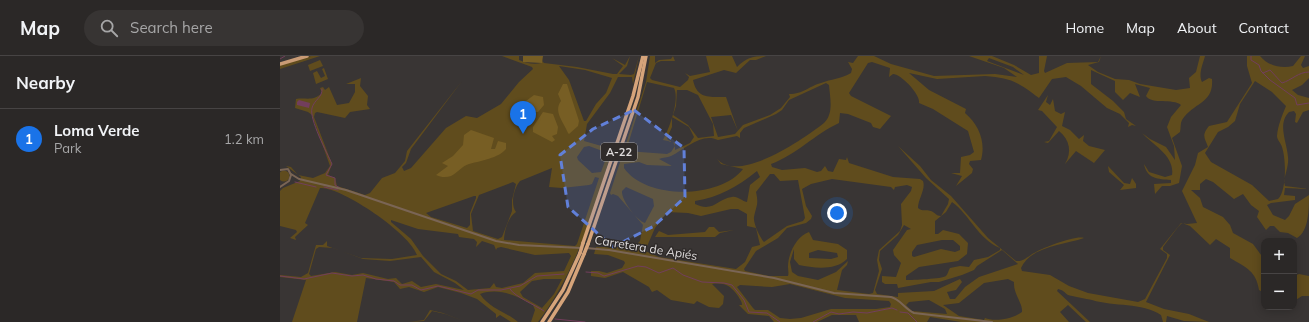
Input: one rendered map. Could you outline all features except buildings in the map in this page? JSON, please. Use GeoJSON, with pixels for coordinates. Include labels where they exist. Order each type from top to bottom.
{"type":"FeatureCollection","features":[{"type":"Feature","properties":{"kind":"highway"},"geometry":{"type":"LineString","coordinates":[[280,64],[307,56]]}},
{"type":"Feature","properties":{"kind":"highway","name":"A-22"},"geometry":{"type":"LineString","coordinates":[[542,322],[563,290],[580,253],[633,96],[644,57]]}},
{"type":"Feature","properties":{"kind":"highway","name":"A-22"},"geometry":{"type":"LineString","coordinates":[[548,322],[568,292],[588,244],[639,93],[644,57]]}},
{"type":"Feature","properties":{"kind":"street","name":"Carretera de Apiés"},"geometry":{"type":"LineString","coordinates":[[280,170],[286,169],[299,179],[346,190],[502,242],[609,250],[774,278],[834,293],[891,297],[899,301],[903,306],[914,313],[992,322]]}},
{"type":"Feature","properties":{"kind":"street"},"geometry":{"type":"LineString","coordinates":[[289,181],[291,174]]}},
{"type":"Feature","properties":{"kind":"street","name":"Carretera de Apiés"},"geometry":{"type":"LineString","coordinates":[[284,183],[299,179]]}},
{"type":"Feature","properties":{"kind":"street"},"geometry":{"type":"LineString","coordinates":[[280,182],[284,183]]}},
{"type":"Feature","properties":{"kind":"street"},"geometry":{"type":"LineString","coordinates":[[280,187],[284,183]]}},
{"type":"Feature","properties":{"kind":"highlighted area"},"geometry":{"type":"Polygon","coordinates":[[[634,110],[684,148],[685,197],[654,226],[613,247],[568,207],[560,155],[593,129],[634,110]]]}},
{"type":"Feature","properties":{"kind":"shaded area"},"geometry":{"type":"Polygon","coordinates":[[[311,56],[320,56],[280,69],[280,65],[311,56]]]}},
{"type":"Feature","properties":{"kind":"shaded area"},"geometry":{"type":"Polygon","coordinates":[[[502,56],[519,56],[519,60],[524,62],[538,64],[542,61],[544,63],[617,74],[623,66],[612,58],[625,65],[630,56],[627,66],[619,74],[631,75],[634,74],[639,56],[633,84],[632,77],[618,77],[610,93],[587,124],[584,141],[612,149],[599,194],[574,261],[551,303],[538,322],[531,322],[535,310],[533,305],[521,298],[501,292],[487,292],[480,294],[493,307],[518,322],[511,322],[500,315],[496,318],[496,314],[477,299],[461,293],[438,287],[424,292],[409,287],[400,289],[394,282],[366,278],[357,322],[292,322],[306,280],[280,277],[280,275],[301,277],[308,273],[316,245],[323,245],[327,241],[327,246],[333,248],[319,247],[316,249],[309,274],[311,276],[335,272],[352,275],[363,273],[388,279],[396,278],[402,284],[412,281],[421,287],[436,284],[464,290],[455,283],[434,272],[421,257],[390,261],[363,259],[342,251],[361,258],[392,259],[417,255],[412,246],[389,224],[358,203],[330,189],[320,188],[305,223],[308,225],[295,237],[296,240],[290,238],[297,232],[296,230],[280,226],[280,191],[283,188],[300,181],[301,177],[298,175],[313,178],[325,173],[330,166],[312,115],[308,112],[295,108],[296,99],[309,99],[318,96],[322,93],[320,88],[323,87],[325,90],[329,87],[337,105],[349,103],[355,92],[355,84],[346,84],[361,78],[360,86],[368,96],[367,105],[370,109],[350,112],[345,118],[317,112],[315,113],[314,117],[332,164],[328,175],[335,178],[337,186],[365,195],[370,193],[382,178],[395,173],[405,161],[407,151],[462,81],[411,149],[406,163],[402,167],[404,171],[411,168],[446,128],[466,116],[477,118],[501,104],[519,82],[533,69],[532,67],[502,56]],[[559,66],[569,80],[584,121],[586,121],[596,104],[606,93],[612,78],[585,70],[559,66]],[[589,146],[584,147],[577,157],[578,160],[592,173],[601,172],[608,153],[589,146]],[[552,168],[520,181],[513,201],[516,212],[513,214],[507,225],[504,240],[575,246],[577,244],[599,178],[595,177],[592,184],[589,185],[562,188],[549,187],[552,168]],[[513,182],[479,195],[471,214],[473,231],[498,239],[502,237],[512,211],[512,200],[516,184],[513,182]],[[476,196],[426,213],[431,217],[467,228],[470,225],[470,213],[476,196]],[[391,220],[391,222],[411,239],[423,256],[441,274],[456,281],[468,290],[490,288],[494,283],[496,287],[502,288],[523,283],[535,273],[564,271],[571,256],[569,253],[535,255],[501,247],[497,248],[496,250],[494,245],[482,241],[476,247],[477,242],[474,239],[459,237],[458,234],[418,229],[391,220]],[[562,279],[532,281],[520,292],[523,297],[542,308],[554,294],[562,279]]]}},
{"type":"Feature","properties":{"kind":"shaded area"},"geometry":{"type":"Polygon","coordinates":[[[523,56],[543,56],[542,63],[523,62],[523,56]]]}},
{"type":"Feature","properties":{"kind":"shaded area"},"geometry":{"type":"Polygon","coordinates":[[[650,56],[655,56],[655,63],[659,60],[671,59],[673,56],[675,61],[661,61],[656,63],[650,78],[652,80],[680,87],[688,80],[689,77],[685,73],[690,76],[710,72],[706,56],[732,56],[737,67],[750,58],[766,56],[756,60],[750,60],[736,73],[724,70],[693,80],[697,91],[701,94],[709,97],[726,97],[738,131],[743,125],[770,115],[781,108],[790,97],[789,94],[802,92],[816,85],[844,77],[851,73],[852,69],[848,62],[853,63],[858,56],[874,56],[891,64],[934,76],[995,74],[1017,77],[1004,68],[969,56],[992,56],[1014,65],[1031,75],[1039,73],[1039,56],[1047,56],[1044,71],[1045,73],[1067,63],[1098,62],[1101,56],[1099,62],[1088,65],[1098,72],[1115,79],[1129,80],[1140,84],[1176,90],[1190,88],[1189,78],[1196,72],[1200,56],[1205,56],[1200,76],[1202,82],[1209,78],[1212,79],[1210,93],[1207,98],[1187,114],[1181,122],[1180,132],[1172,138],[1182,166],[1179,183],[1170,186],[1162,186],[1155,194],[1154,184],[1171,183],[1171,180],[1150,175],[1145,169],[1144,164],[1149,172],[1165,177],[1172,175],[1172,168],[1170,162],[1162,151],[1142,133],[1166,147],[1175,160],[1174,146],[1167,127],[1171,117],[1181,105],[1173,102],[1149,99],[1146,96],[1150,88],[1135,84],[1140,97],[1130,93],[1123,100],[1115,92],[1115,81],[1091,70],[1091,84],[1113,101],[1124,112],[1126,119],[1136,126],[1132,125],[1128,127],[1129,123],[1120,114],[1107,108],[1081,86],[1066,77],[1052,79],[1039,98],[1019,84],[1007,79],[985,76],[937,79],[909,73],[929,90],[966,109],[965,113],[978,128],[983,147],[981,160],[970,161],[969,164],[973,169],[972,173],[956,186],[962,176],[951,173],[960,173],[961,157],[970,155],[974,152],[968,131],[933,109],[919,103],[919,99],[914,90],[901,77],[893,74],[889,77],[890,68],[872,62],[868,63],[849,93],[851,96],[891,116],[880,129],[873,127],[871,123],[848,114],[840,113],[839,123],[789,155],[771,164],[772,167],[782,170],[805,168],[817,172],[821,171],[825,166],[828,171],[833,172],[839,159],[846,160],[847,157],[849,163],[893,177],[920,179],[924,184],[918,208],[921,210],[931,211],[938,216],[941,216],[948,204],[949,199],[926,178],[898,146],[920,166],[931,180],[951,196],[988,238],[1016,261],[1024,259],[1033,253],[1060,242],[1074,238],[1084,238],[1049,247],[1032,255],[1021,268],[1022,271],[1050,275],[1069,286],[1088,293],[1138,302],[1145,299],[1167,258],[1167,254],[1160,249],[1182,223],[1163,247],[1163,250],[1170,255],[1146,302],[1164,309],[1189,314],[1209,322],[1184,321],[1167,316],[1166,322],[1163,322],[1161,315],[1145,308],[1101,302],[1072,296],[1058,289],[1057,291],[1090,322],[1086,322],[1068,305],[1060,312],[1069,322],[961,322],[930,317],[927,322],[859,322],[856,315],[832,315],[817,322],[774,322],[769,316],[748,314],[739,305],[742,305],[742,302],[738,296],[730,287],[724,284],[712,284],[724,296],[723,304],[719,308],[709,307],[697,301],[694,304],[671,300],[657,290],[652,292],[649,287],[623,272],[605,278],[591,276],[591,271],[607,273],[622,268],[625,263],[624,261],[608,255],[594,254],[596,247],[634,247],[640,241],[643,225],[618,196],[613,194],[611,195],[610,193],[646,82],[650,56]],[[989,58],[987,61],[1024,75],[1013,67],[989,58]],[[647,82],[626,151],[667,154],[671,152],[675,146],[675,150],[690,143],[694,137],[689,127],[672,117],[676,100],[674,88],[647,82]],[[826,83],[789,100],[782,110],[744,128],[740,133],[740,138],[737,136],[718,140],[706,138],[694,142],[671,156],[659,159],[672,166],[647,165],[639,162],[624,164],[624,168],[634,178],[649,186],[665,190],[683,192],[718,186],[732,179],[743,169],[721,164],[717,159],[727,165],[740,166],[756,163],[788,148],[824,123],[830,110],[829,85],[826,83]],[[677,90],[676,106],[673,115],[688,125],[698,138],[714,136],[713,124],[698,95],[687,90],[677,90]],[[731,115],[711,117],[718,137],[735,134],[738,131],[731,115]],[[757,171],[735,186],[712,197],[695,201],[695,204],[706,207],[727,198],[734,197],[747,202],[750,185],[760,177],[757,171]],[[770,174],[756,192],[757,200],[754,220],[757,230],[764,242],[787,226],[803,221],[805,218],[798,180],[780,181],[774,174],[770,174]],[[832,179],[811,184],[802,189],[806,206],[812,216],[811,219],[806,223],[787,228],[778,238],[756,251],[744,269],[745,271],[769,276],[788,276],[788,262],[791,251],[797,241],[809,232],[813,240],[838,244],[847,250],[847,259],[837,265],[824,268],[799,265],[794,259],[794,249],[790,262],[792,272],[798,276],[818,280],[836,272],[848,261],[847,265],[842,270],[837,290],[869,294],[873,293],[879,271],[877,260],[879,250],[900,231],[902,225],[901,204],[911,191],[912,187],[907,185],[895,187],[894,190],[891,187],[832,179]],[[626,187],[622,191],[624,200],[634,214],[645,223],[654,206],[653,199],[626,187]],[[952,202],[946,212],[935,221],[935,234],[938,234],[943,230],[959,234],[968,243],[967,254],[958,261],[919,267],[906,276],[906,280],[943,277],[947,275],[950,268],[960,266],[969,267],[974,260],[988,257],[1000,250],[1000,248],[992,244],[980,233],[964,213],[952,202]],[[731,209],[701,216],[688,213],[667,212],[655,228],[645,251],[659,257],[736,269],[745,262],[752,247],[760,245],[756,228],[747,226],[747,214],[738,209],[731,209]],[[904,225],[898,235],[880,251],[879,260],[882,269],[875,290],[877,294],[898,297],[898,293],[934,291],[960,279],[962,282],[956,290],[947,292],[950,299],[955,299],[965,287],[979,277],[1018,264],[1002,250],[977,266],[974,270],[939,282],[898,288],[897,284],[885,284],[882,282],[882,276],[896,277],[901,263],[894,255],[893,250],[907,230],[911,229],[904,225]],[[942,240],[917,245],[912,252],[912,256],[914,257],[941,249],[955,252],[960,250],[960,246],[953,240],[942,240]],[[818,250],[809,253],[809,258],[831,259],[838,257],[837,253],[818,250]],[[1008,279],[984,283],[959,303],[943,305],[959,316],[984,320],[985,318],[998,320],[1009,318],[1022,312],[1014,282],[1008,279]],[[790,284],[772,287],[740,285],[737,287],[755,310],[768,310],[780,318],[790,319],[801,318],[831,309],[876,309],[890,307],[891,304],[889,301],[845,298],[790,284]],[[929,300],[909,302],[906,305],[912,311],[947,314],[945,309],[929,300]]]}},
{"type":"Feature","properties":{"kind":"shaded area"},"geometry":{"type":"Polygon","coordinates":[[[1247,56],[1260,56],[1275,66],[1284,67],[1293,66],[1301,56],[1305,56],[1301,65],[1303,68],[1309,66],[1309,78],[1302,85],[1292,90],[1298,95],[1309,98],[1309,110],[1303,112],[1297,123],[1295,122],[1296,114],[1294,111],[1289,112],[1285,117],[1283,128],[1288,160],[1284,179],[1285,166],[1283,152],[1277,136],[1279,124],[1286,106],[1272,92],[1255,81],[1240,104],[1235,121],[1228,127],[1218,132],[1205,153],[1211,162],[1252,185],[1269,201],[1278,199],[1281,195],[1284,183],[1285,186],[1309,189],[1285,188],[1284,195],[1295,196],[1295,200],[1271,203],[1267,205],[1273,215],[1285,220],[1289,216],[1295,204],[1309,195],[1308,219],[1304,230],[1297,238],[1288,233],[1280,232],[1274,226],[1270,226],[1266,230],[1257,217],[1259,211],[1251,205],[1243,194],[1234,199],[1213,182],[1206,179],[1200,184],[1200,190],[1191,190],[1200,198],[1203,207],[1223,217],[1230,225],[1233,233],[1253,244],[1261,255],[1261,291],[1259,290],[1256,278],[1253,274],[1230,258],[1230,248],[1216,239],[1210,245],[1190,226],[1183,223],[1197,223],[1182,191],[1195,165],[1198,153],[1208,147],[1204,137],[1205,132],[1209,126],[1227,122],[1252,83],[1247,66],[1247,56]]]}},
{"type":"Feature","properties":{"kind":"shaded area"},"geometry":{"type":"Polygon","coordinates":[[[320,60],[323,66],[310,71],[308,65],[320,60]]]}},
{"type":"Feature","properties":{"kind":"shaded area"},"geometry":{"type":"Polygon","coordinates":[[[324,68],[328,79],[316,84],[313,73],[317,71],[321,78],[325,76],[322,69],[324,68]]]}},
{"type":"Feature","properties":{"kind":"shaded area"},"geometry":{"type":"Polygon","coordinates":[[[563,84],[567,84],[579,121],[578,126],[569,134],[560,117],[558,109],[561,101],[558,94],[563,84]]]}},
{"type":"Feature","properties":{"kind":"shaded area"},"geometry":{"type":"Polygon","coordinates":[[[534,95],[543,97],[544,105],[538,112],[532,112],[530,116],[533,120],[527,127],[522,116],[523,110],[525,108],[526,101],[534,95]]]}},
{"type":"Feature","properties":{"kind":"shaded area"},"geometry":{"type":"Polygon","coordinates":[[[1048,95],[1046,102],[1050,105],[1053,99],[1055,111],[1061,114],[1065,112],[1062,126],[1070,130],[1079,139],[1084,135],[1083,141],[1089,146],[1105,150],[1094,163],[1076,151],[1065,164],[1069,155],[1069,146],[1066,138],[1059,131],[1048,143],[1044,142],[1049,141],[1057,127],[1042,111],[1038,110],[1048,95]]]}},
{"type":"Feature","properties":{"kind":"shaded area"},"geometry":{"type":"Polygon","coordinates":[[[299,100],[310,103],[309,108],[297,105],[299,100]]]}},
{"type":"Feature","properties":{"kind":"shaded area"},"geometry":{"type":"Polygon","coordinates":[[[543,112],[553,114],[558,127],[557,134],[552,136],[555,140],[552,142],[533,132],[533,127],[543,112]]]}},
{"type":"Feature","properties":{"kind":"shaded area"},"geometry":{"type":"Polygon","coordinates":[[[672,118],[672,127],[667,138],[672,142],[663,140],[672,118]]]}},
{"type":"Feature","properties":{"kind":"shaded area"},"geometry":{"type":"Polygon","coordinates":[[[471,130],[494,138],[491,149],[495,149],[498,141],[506,143],[506,149],[494,157],[466,165],[451,176],[443,177],[436,175],[448,166],[442,163],[453,156],[463,145],[464,135],[471,130]]]}},
{"type":"Feature","properties":{"kind":"shaded area"},"geometry":{"type":"Polygon","coordinates":[[[286,166],[291,167],[298,174],[286,166]]]}},
{"type":"Feature","properties":{"kind":"shaded area"},"geometry":{"type":"Polygon","coordinates":[[[1108,166],[1124,183],[1130,184],[1132,178],[1136,184],[1136,188],[1120,190],[1124,185],[1109,172],[1108,166]]]}},
{"type":"Feature","properties":{"kind":"shaded area"},"geometry":{"type":"Polygon","coordinates":[[[282,171],[286,171],[288,172],[288,180],[282,181],[279,178],[279,174],[282,171]]]}},
{"type":"Feature","properties":{"kind":"shaded area"},"geometry":{"type":"Polygon","coordinates":[[[709,227],[714,227],[719,232],[734,230],[720,233],[715,237],[655,237],[659,231],[668,235],[705,232],[709,227]]]}},
{"type":"Feature","properties":{"kind":"shaded area"},"geometry":{"type":"Polygon","coordinates":[[[1297,275],[1309,276],[1309,296],[1302,296],[1297,299],[1297,275]]]}},
{"type":"Feature","properties":{"kind":"shaded area"},"geometry":{"type":"Polygon","coordinates":[[[430,310],[443,313],[466,322],[432,311],[424,321],[409,322],[424,320],[430,310]]]}},
{"type":"Feature","properties":{"kind":"waterway"},"geometry":{"type":"LineString","coordinates":[[280,59],[285,56]]}},
{"type":"Feature","properties":{"kind":"waterway"},"geometry":{"type":"LineString","coordinates":[[1251,56],[1251,60],[1259,65],[1261,71],[1270,80],[1295,98],[1297,105],[1309,103]]}},
{"type":"Feature","properties":{"kind":"waterway"},"geometry":{"type":"LineString","coordinates":[[1263,73],[1270,70],[1282,83],[1302,73],[1309,72]]}},
{"type":"Feature","properties":{"kind":"waterway"},"geometry":{"type":"LineString","coordinates":[[322,89],[321,94],[312,108],[313,120],[332,164],[326,175],[335,178],[335,185],[340,188]]}},
{"type":"Feature","properties":{"kind":"waterway"},"geometry":{"type":"LineString","coordinates":[[295,182],[316,187]]}},
{"type":"Feature","properties":{"kind":"waterway"},"geometry":{"type":"LineString","coordinates":[[324,187],[338,190]]}},
{"type":"Feature","properties":{"kind":"waterway"},"geometry":{"type":"LineString","coordinates":[[586,272],[598,273],[604,276],[638,266],[646,267],[659,273],[673,268],[683,275],[702,282],[732,285],[744,300],[749,312],[767,313],[780,322]]}},
{"type":"Feature","properties":{"kind":"waterway"},"geometry":{"type":"LineString","coordinates":[[280,276],[304,279],[332,273],[352,276],[363,275],[376,279],[394,281],[400,285],[412,285],[421,290],[438,286],[471,294],[478,290],[501,290],[520,286],[537,276],[564,274]]}},
{"type":"Feature","properties":{"kind":"waterway"},"geometry":{"type":"LineString","coordinates":[[510,289],[521,298],[544,311]]}},
{"type":"Feature","properties":{"kind":"waterway"},"geometry":{"type":"LineString","coordinates":[[813,322],[831,312],[839,314],[853,312],[867,313],[892,308],[897,310]]}},
{"type":"Feature","properties":{"kind":"waterway"},"geometry":{"type":"LineString","coordinates":[[900,312],[908,313],[917,322]]}},
{"type":"Feature","properties":{"kind":"waterway"},"geometry":{"type":"LineString","coordinates":[[555,319],[585,322]]}},
{"type":"Feature","properties":{"kind":"place","name":"Loma Verde"},"geometry":{"type":"Point","coordinates":[523,134]}}]}
